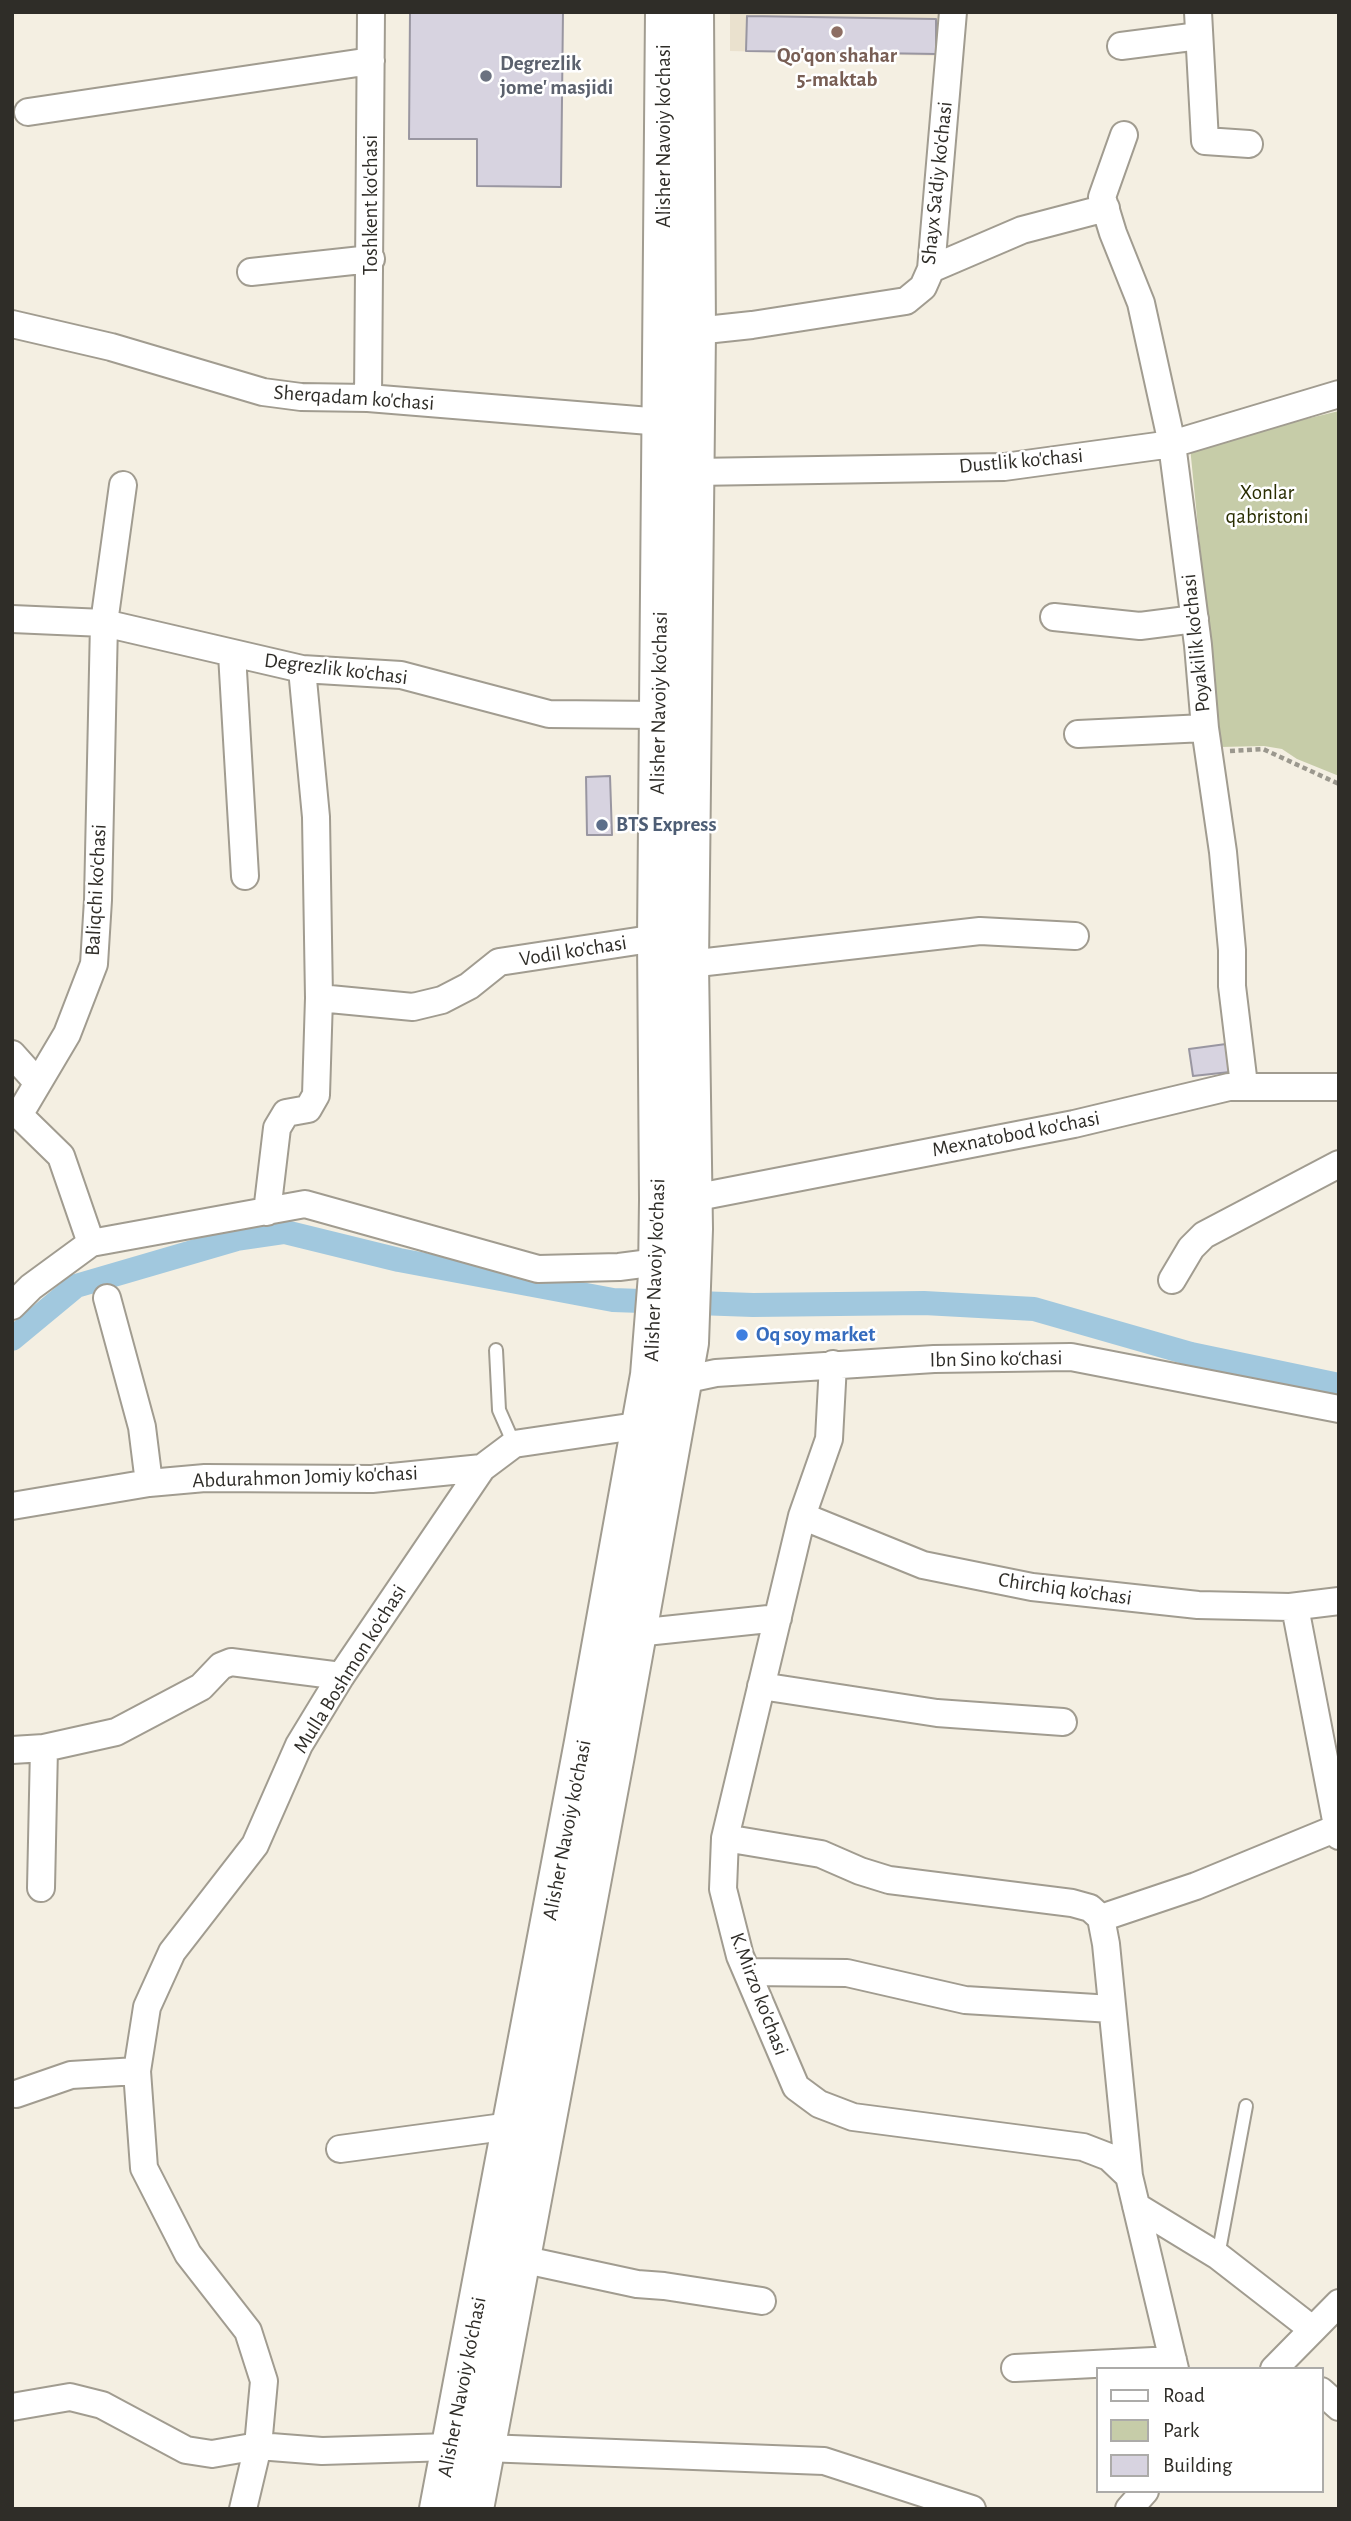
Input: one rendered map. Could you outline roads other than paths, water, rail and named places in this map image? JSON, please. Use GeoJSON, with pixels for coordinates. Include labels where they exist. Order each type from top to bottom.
{"type":"FeatureCollection","features":[{"type":"Feature","properties":{"kind":"main road","name":"Alisher Navoiy ko'chasi"},"geometry":{"type":"LineString","coordinates":[[439,2509],[468,2447],[520,2259],[636,1633],[669,1359],[669,1272],[657,938],[665,12]]}},
{"type":"Feature","properties":{"kind":"main road","name":"Alisher Navoiy ko'chasi"},"geometry":{"type":"LineString","coordinates":[[669,1272],[693,1198],[689,964],[696,331],[694,12]]}},
{"type":"Feature","properties":{"kind":"main road","name":"Alisher Navoiy ko'chasi"},"geometry":{"type":"LineString","coordinates":[[474,2509],[468,2447],[511,2126],[659,1427]]}},
{"type":"Feature","properties":{"kind":"street","name":"Toshkent ko'chasi"},"geometry":{"type":"LineString","coordinates":[[368,398],[371,12]]}},
{"type":"Feature","properties":{"kind":"street","name":"Shayx Sa'diy ko'chasi"},"geometry":{"type":"LineString","coordinates":[[696,331],[906,300],[923,287],[931,269],[953,12]]}},
{"type":"Feature","properties":{"kind":"street"},"geometry":{"type":"LineString","coordinates":[[1121,46],[1199,24],[1205,141],[1249,144]]}},
{"type":"Feature","properties":{"kind":"street"},"geometry":{"type":"LineString","coordinates":[[28,112],[371,61]]}},
{"type":"Feature","properties":{"kind":"street"},"geometry":{"type":"LineString","coordinates":[[931,269],[1022,230],[1106,208],[1102,197],[1124,135]]}},
{"type":"Feature","properties":{"kind":"street","name":"Poyakilik ko'chasi"},"geometry":{"type":"LineString","coordinates":[[1106,208],[1141,303],[1172,444],[1223,852],[1232,950],[1232,986],[1244,1085]]}},
{"type":"Feature","properties":{"kind":"street"},"geometry":{"type":"LineString","coordinates":[[251,272],[371,258]]}},
{"type":"Feature","properties":{"kind":"street","name":"Sherqadam ko'chasi"},"geometry":{"type":"LineString","coordinates":[[12,324],[111,347],[263,392],[301,397],[368,398],[662,422]]}},
{"type":"Feature","properties":{"kind":"street","name":"Dustlik ko'chasi"},"geometry":{"type":"LineString","coordinates":[[695,472],[1004,467],[1172,444],[1339,394]]}},
{"type":"Feature","properties":{"kind":"street","name":"Baliqchi ko'chasi"},"geometry":{"type":"LineString","coordinates":[[91,1243],[61,1156],[16,1115],[67,1034],[94,964],[98,900],[104,623],[123,485]]}},
{"type":"Feature","properties":{"kind":"street"},"geometry":{"type":"LineString","coordinates":[[1054,617],[1140,626],[1195,619]]}},
{"type":"Feature","properties":{"kind":"street","name":"Degrezlik ko'chasi"},"geometry":{"type":"LineString","coordinates":[[12,620],[104,623],[302,668],[401,675],[549,714],[659,715]]}},
{"type":"Feature","properties":{"kind":"street"},"geometry":{"type":"LineString","coordinates":[[232,654],[245,876]]}},
{"type":"Feature","properties":{"kind":"street"},"geometry":{"type":"LineString","coordinates":[[267,1212],[277,1128],[286,1113],[308,1109],[316,1095],[319,998],[316,817],[302,668]]}},
{"type":"Feature","properties":{"kind":"street"},"geometry":{"type":"LineString","coordinates":[[1078,734],[1207,740]]}},
{"type":"Feature","properties":{"kind":"street"},"geometry":{"type":"LineString","coordinates":[[689,964],[980,931],[1075,936]]}},
{"type":"Feature","properties":{"kind":"street","name":"Vodil ko'chasi"},"geometry":{"type":"LineString","coordinates":[[319,998],[413,1007],[442,1000],[469,985],[499,962],[657,938]]}},
{"type":"Feature","properties":{"kind":"street"},"geometry":{"type":"LineString","coordinates":[[12,1054],[38,1083]]}},
{"type":"Feature","properties":{"kind":"street","name":"Mexnatobod ko'chasi"},"geometry":{"type":"LineString","coordinates":[[693,1198],[1074,1124],[1244,1085],[1339,1087]]}},
{"type":"Feature","properties":{"kind":"street"},"geometry":{"type":"LineString","coordinates":[[1172,1280],[1191,1248],[1204,1235],[1339,1164]]}},
{"type":"Feature","properties":{"kind":"street"},"geometry":{"type":"LineString","coordinates":[[12,1306],[21,1282],[91,1243],[305,1205],[538,1269],[619,1267],[669,1272]]}},
{"type":"Feature","properties":{"kind":"street"},"geometry":{"type":"LineString","coordinates":[[107,1298],[142,1427],[149,1483]]}},
{"type":"Feature","properties":{"kind":"street","name":"Ibn Sino ko‘chasi"},"geometry":{"type":"LineString","coordinates":[[669,1359],[716,1373],[934,1359],[1071,1357],[1339,1409]]}},
{"type":"Feature","properties":{"kind":"street","name":"K.Mirzo ko'chasi"},"geometry":{"type":"LineString","coordinates":[[833,1364],[829,1438],[802,1516],[725,1838],[723,1889],[740,1956],[796,2087],[819,2104],[853,2117],[1083,2147],[1110,2157],[1129,2176]]}},
{"type":"Feature","properties":{"kind":"street"},"geometry":{"type":"LineString","coordinates":[[482,1468],[514,1444],[659,1427]]}},
{"type":"Feature","properties":{"kind":"street","name":"Abdurahmon Jomiy ko'chasi"},"geometry":{"type":"LineString","coordinates":[[12,1506],[149,1483],[205,1478],[372,1479],[482,1468]]}},
{"type":"Feature","properties":{"kind":"street","name":"Mulla Boshmon ko'chasi"},"geometry":{"type":"LineString","coordinates":[[243,2509],[258,2446],[264,2381],[248,2331],[188,2254],[144,2168],[137,2071],[147,2007],[172,1952],[254,1845],[299,1745],[341,1676],[482,1468]]}},
{"type":"Feature","properties":{"kind":"street","name":"Chirchiq ko’chasi"},"geometry":{"type":"LineString","coordinates":[[802,1516],[923,1565],[1032,1587],[1198,1605],[1294,1606],[1339,1601]]}},
{"type":"Feature","properties":{"kind":"street"},"geometry":{"type":"LineString","coordinates":[[1101,1919],[1338,1832],[1294,1606]]}},
{"type":"Feature","properties":{"kind":"street"},"geometry":{"type":"LineString","coordinates":[[636,1633],[778,1618]]}},
{"type":"Feature","properties":{"kind":"street"},"geometry":{"type":"LineString","coordinates":[[12,1750],[44,1748],[116,1732],[201,1686],[221,1666],[231,1662],[341,1676]]}},
{"type":"Feature","properties":{"kind":"street"},"geometry":{"type":"LineString","coordinates":[[761,1686],[937,1713],[1063,1722]]}},
{"type":"Feature","properties":{"kind":"street"},"geometry":{"type":"LineString","coordinates":[[41,1888],[44,1748]]}},
{"type":"Feature","properties":{"kind":"street"},"geometry":{"type":"LineString","coordinates":[[725,1838],[821,1854],[889,1880],[1072,1903],[1090,1908],[1101,1919],[1106,1944],[1129,2176],[1174,2364],[1015,2368]]}},
{"type":"Feature","properties":{"kind":"street"},"geometry":{"type":"LineString","coordinates":[[747,1972],[847,1973],[965,2000],[1112,2009]]}},
{"type":"Feature","properties":{"kind":"street"},"geometry":{"type":"LineString","coordinates":[[16,2094],[71,2075],[137,2071]]}},
{"type":"Feature","properties":{"kind":"street"},"geometry":{"type":"LineString","coordinates":[[340,2149],[511,2126]]}},
{"type":"Feature","properties":{"kind":"street"},"geometry":{"type":"LineString","coordinates":[[1136,2206],[1219,2256],[1312,2329]]}},
{"type":"Feature","properties":{"kind":"street"},"geometry":{"type":"LineString","coordinates":[[520,2259],[637,2284],[762,2301]]}},
{"type":"Feature","properties":{"kind":"street"},"geometry":{"type":"LineString","coordinates":[[1284,2366],[1312,2329],[1339,2303]]}},
{"type":"Feature","properties":{"kind":"street"},"geometry":{"type":"LineString","coordinates":[[1323,2393],[1339,2407]]}},
{"type":"Feature","properties":{"kind":"street"},"geometry":{"type":"LineString","coordinates":[[12,2407],[69,2397],[102,2405],[187,2450],[212,2454],[258,2446],[322,2451],[468,2447],[824,2460],[972,2509]]}},
{"type":"Feature","properties":{"kind":"street"},"geometry":{"type":"LineString","coordinates":[[1129,2509],[1143,2493]]}},
{"type":"Feature","properties":{"kind":"lane"},"geometry":{"type":"LineString","coordinates":[[495,1350],[499,1409],[514,1444]]}},
{"type":"Feature","properties":{"kind":"lane"},"geometry":{"type":"LineString","coordinates":[[1219,2256],[1246,2106]]}},
{"type":"Feature","properties":{"kind":"waterway"},"geometry":{"type":"LineString","coordinates":[[12,1339],[76,1286],[237,1239],[285,1232],[399,1260],[613,1300],[753,1305],[924,1303],[1034,1309],[1191,1354],[1339,1385]]}},
{"type":"Feature","properties":{"kind":"place","name":"Qo'qon shahar 5-maktab"},"geometry":{"type":"Point","coordinates":[837,32]}},
{"type":"Feature","properties":{"kind":"place","name":"Degrezlik jome' masjidi"},"geometry":{"type":"Point","coordinates":[486,76]}},
{"type":"Feature","properties":{"kind":"place","name":"BTS Express"},"geometry":{"type":"Point","coordinates":[602,825]}},
{"type":"Feature","properties":{"kind":"place","name":"Oq soy market"},"geometry":{"type":"Point","coordinates":[742,1335]}},
{"type":"Feature","properties":{"kind":"park label","name":"Xonlar qabristoni"},"geometry":{"type":"Point","coordinates":[1267,505]}}]}
